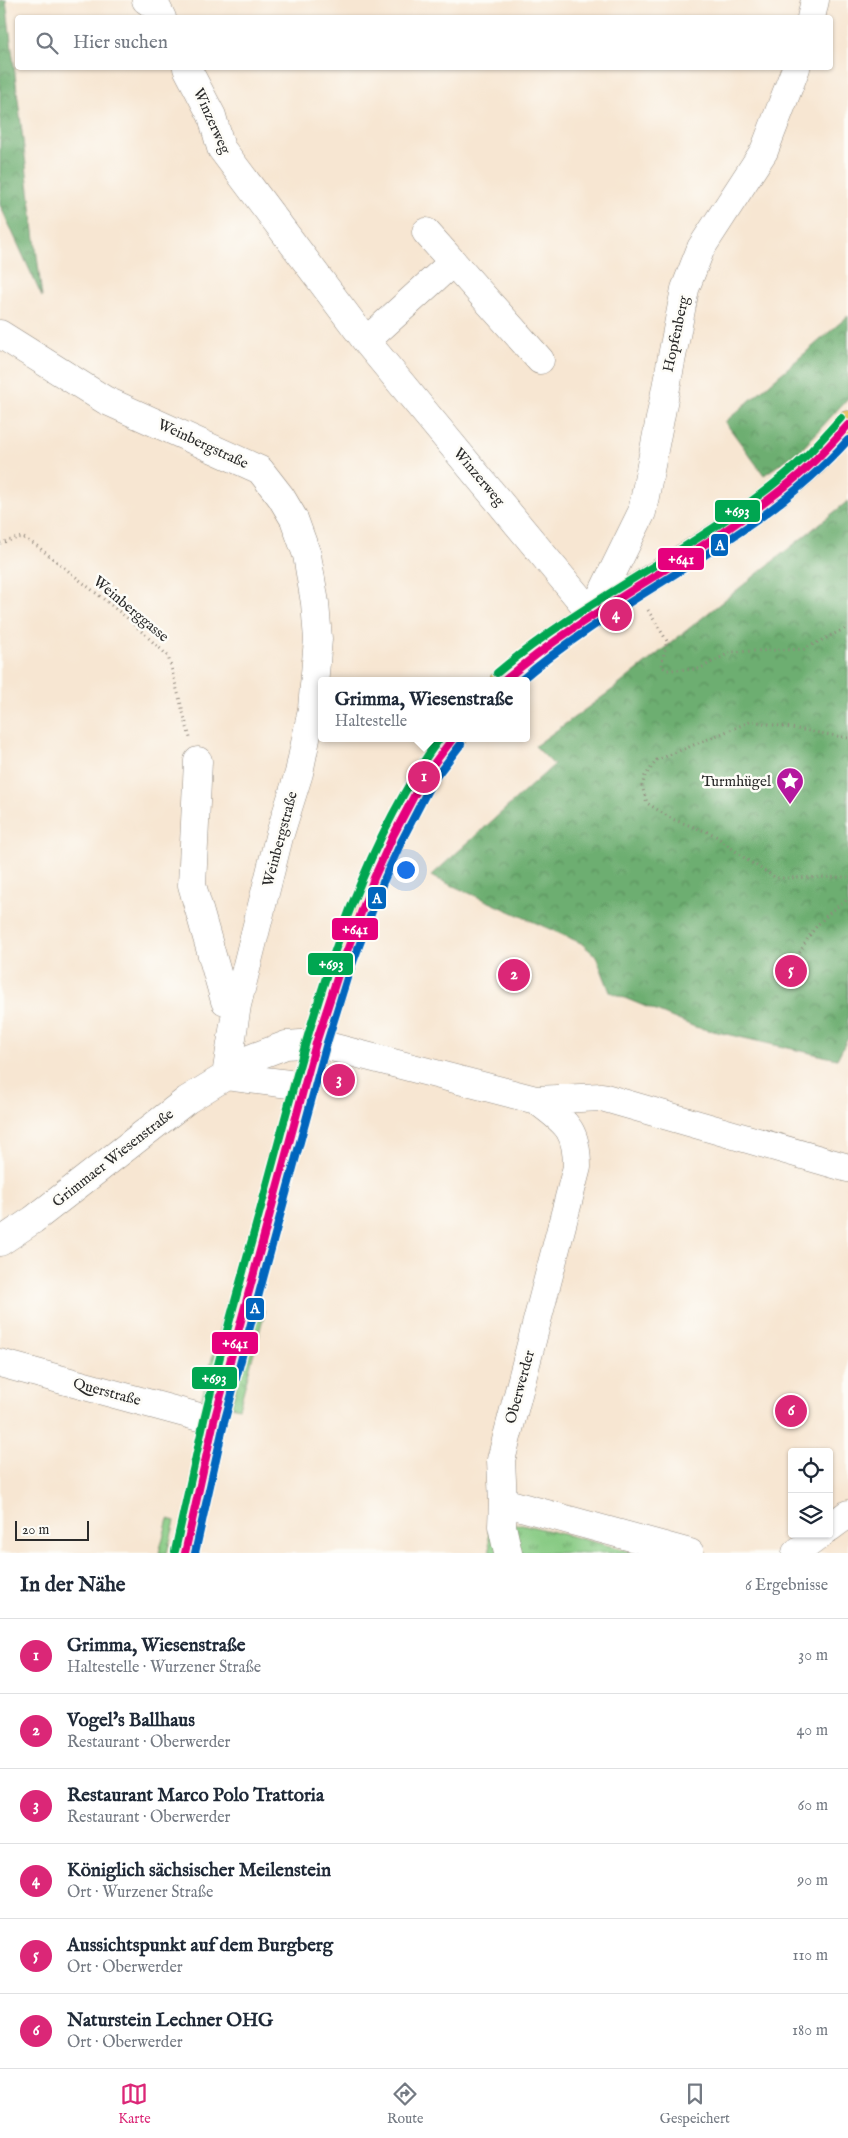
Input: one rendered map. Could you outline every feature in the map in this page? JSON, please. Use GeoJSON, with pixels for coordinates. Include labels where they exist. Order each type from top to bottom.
{"type":"FeatureCollection","features":[{"type":"Feature","properties":{"kind":"main road"},"geometry":{"type":"LineString","coordinates":[[509,677],[530,658],[592,614],[688,555],[756,509],[814,462],[848,425]]}},
{"type":"Feature","properties":{"kind":"main road"},"geometry":{"type":"LineString","coordinates":[[185,1553],[214,1421],[316,1043],[354,927],[378,869],[424,777],[450,742]]}},
{"type":"Feature","properties":{"kind":"street"},"geometry":{"type":"LineString","coordinates":[[146,0],[158,8],[161,15]]}},
{"type":"Feature","properties":{"kind":"street"},"geometry":{"type":"LineString","coordinates":[[812,15],[815,0]]}},
{"type":"Feature","properties":{"kind":"street","name":"Winzerweg"},"geometry":{"type":"LineString","coordinates":[[188,70],[212,116],[221,148],[366,341],[592,614]]}},
{"type":"Feature","properties":{"kind":"street","name":"Hopfenberg"},"geometry":{"type":"LineString","coordinates":[[592,614],[642,512],[685,289],[701,248],[764,151],[795,70]]}},
{"type":"Feature","properties":{"kind":"street"},"geometry":{"type":"LineString","coordinates":[[426,232],[540,360]]}},
{"type":"Feature","properties":{"kind":"street"},"geometry":{"type":"LineString","coordinates":[[366,341],[454,262]]}},
{"type":"Feature","properties":{"kind":"street","name":"Weinbergstraße"},"geometry":{"type":"LineString","coordinates":[[0,334],[105,400],[260,470],[281,496],[294,519],[307,555],[315,603],[318,638],[312,709],[299,773],[280,837],[237,1005],[226,1076]]}},
{"type":"Feature","properties":{"kind":"street"},"geometry":{"type":"LineString","coordinates":[[195,754],[192,884],[225,1001],[237,1005]]}},
{"type":"Feature","properties":{"kind":"street","name":"Grimmaer Wiesenstraße"},"geometry":{"type":"LineString","coordinates":[[0,1242],[33,1220],[187,1100],[249,1059],[286,1045],[316,1043]]}},
{"type":"Feature","properties":{"kind":"street","name":"Oberwerder"},"geometry":{"type":"LineString","coordinates":[[316,1043],[536,1100],[602,1097],[848,1168]]}},
{"type":"Feature","properties":{"kind":"street"},"geometry":{"type":"LineString","coordinates":[[226,1076],[305,1086]]}},
{"type":"Feature","properties":{"kind":"street","name":"Oberwerder"},"geometry":{"type":"LineString","coordinates":[[508,1553],[502,1526],[501,1460],[577,1167],[577,1144],[564,1121],[536,1100]]}},
{"type":"Feature","properties":{"kind":"street","name":"Querstraße"},"geometry":{"type":"LineString","coordinates":[[0,1363],[214,1421]]}},
{"type":"Feature","properties":{"kind":"street"},"geometry":{"type":"LineString","coordinates":[[503,1502],[690,1553]]}},
{"type":"Feature","properties":{"kind":"street"},"geometry":{"type":"LineString","coordinates":[[833,1525],[848,1514]]}},
{"type":"Feature","properties":{"kind":"street"},"geometry":{"type":"LineString","coordinates":[[796,1553],[816,1538]]}},
{"type":"Feature","properties":{"kind":"path","name":"Weinberggasse"},"geometry":{"type":"LineString","coordinates":[[0,543],[22,537],[37,546],[126,617],[168,656],[195,754]]}},
{"type":"Feature","properties":{"kind":"path"},"geometry":{"type":"LineString","coordinates":[[635,588],[667,641],[661,666],[666,670],[699,669],[731,652],[804,649],[848,627]]}},
{"type":"Feature","properties":{"kind":"path"},"geometry":{"type":"LineString","coordinates":[[848,738],[752,721],[657,760],[645,776],[642,786],[647,803],[672,819],[713,834],[747,860],[776,878],[848,877]]}},
{"type":"Feature","properties":{"kind":"path"},"geometry":{"type":"LineString","coordinates":[[791,971],[806,937],[826,914],[848,899]]}},
{"type":"Feature","properties":{"kind":"green space"},"geometry":{"type":"Polygon","coordinates":[[[0,0],[6,0],[42,297],[0,205],[0,0]]]}},
{"type":"Feature","properties":{"kind":"green space"},"geometry":{"type":"Polygon","coordinates":[[[848,316],[848,398],[802,449],[764,475],[725,422],[848,316]]]}},
{"type":"Feature","properties":{"kind":"green space"},"geometry":{"type":"Polygon","coordinates":[[[848,501],[848,1038],[837,1059],[695,1027],[610,992],[596,956],[581,943],[431,876],[554,765],[535,746],[616,687],[848,501]]]}},
{"type":"Feature","properties":{"kind":"green space"},"geometry":{"type":"Polygon","coordinates":[[[227,1300],[233,1301],[205,1406],[200,1405],[227,1300]]]}},
{"type":"Feature","properties":{"kind":"green space"},"geometry":{"type":"Polygon","coordinates":[[[257,1308],[265,1311],[239,1408],[231,1406],[257,1308]]]}},
{"type":"Feature","properties":{"kind":"green space"},"geometry":{"type":"Polygon","coordinates":[[[168,1519],[175,1521],[167,1553],[159,1553],[168,1519]]]}},
{"type":"Feature","properties":{"kind":"green space"},"geometry":{"type":"Polygon","coordinates":[[[522,1524],[638,1553],[490,1553],[488,1525],[522,1524]]]}},
{"type":"Feature","properties":{"kind":"transit line","name":"+693"},"geometry":{"type":"LineString","coordinates":[[497,673],[573,617],[694,541],[771,486],[807,455],[841,418]]}},
{"type":"Feature","properties":{"kind":"transit line","name":"+641"},"geometry":{"type":"LineString","coordinates":[[509,677],[576,626],[728,529],[765,502],[813,462],[848,425]]}},
{"type":"Feature","properties":{"kind":"transit line","name":"A"},"geometry":{"type":"LineString","coordinates":[[525,677],[560,649],[602,620],[731,538],[772,509],[812,476],[848,440]]}},
{"type":"Feature","properties":{"kind":"transit line","name":"+693"},"geometry":{"type":"LineString","coordinates":[[175,1551],[220,1357],[318,1002],[358,890],[382,836],[409,785],[437,742]]}},
{"type":"Feature","properties":{"kind":"transit line","name":"+641"},"geometry":{"type":"LineString","coordinates":[[185,1553],[214,1421],[316,1043],[338,975],[374,878],[393,836],[424,777],[450,742]]}},
{"type":"Feature","properties":{"kind":"transit line","name":"A"},"geometry":{"type":"LineString","coordinates":[[195,1553],[224,1423],[326,1046],[347,978],[383,882],[402,840],[432,782],[461,744]]}},
{"type":"Feature","properties":{"kind":"place","name":"Königlich sächsischer Meilenstein"},"geometry":{"type":"Point","coordinates":[616,615]}},
{"type":"Feature","properties":{"kind":"place","name":"Grimma, Wiesenstraße"},"geometry":{"type":"Point","coordinates":[424,777]}},
{"type":"Feature","properties":{"kind":"place","name":"Turmhügel"},"geometry":{"type":"Point","coordinates":[790,805]}},
{"type":"Feature","properties":{"kind":"place","name":"Aussichtspunkt auf dem Burgberg"},"geometry":{"type":"Point","coordinates":[791,971]}},
{"type":"Feature","properties":{"kind":"place","name":"Vogel's Ballhaus"},"geometry":{"type":"Point","coordinates":[514,975]}},
{"type":"Feature","properties":{"kind":"place","name":"Restaurant Marco Polo Trattoria"},"geometry":{"type":"Point","coordinates":[339,1080]}},
{"type":"Feature","properties":{"kind":"place","name":"Naturstein Lechner OHG"},"geometry":{"type":"Point","coordinates":[791,1411]}}]}
